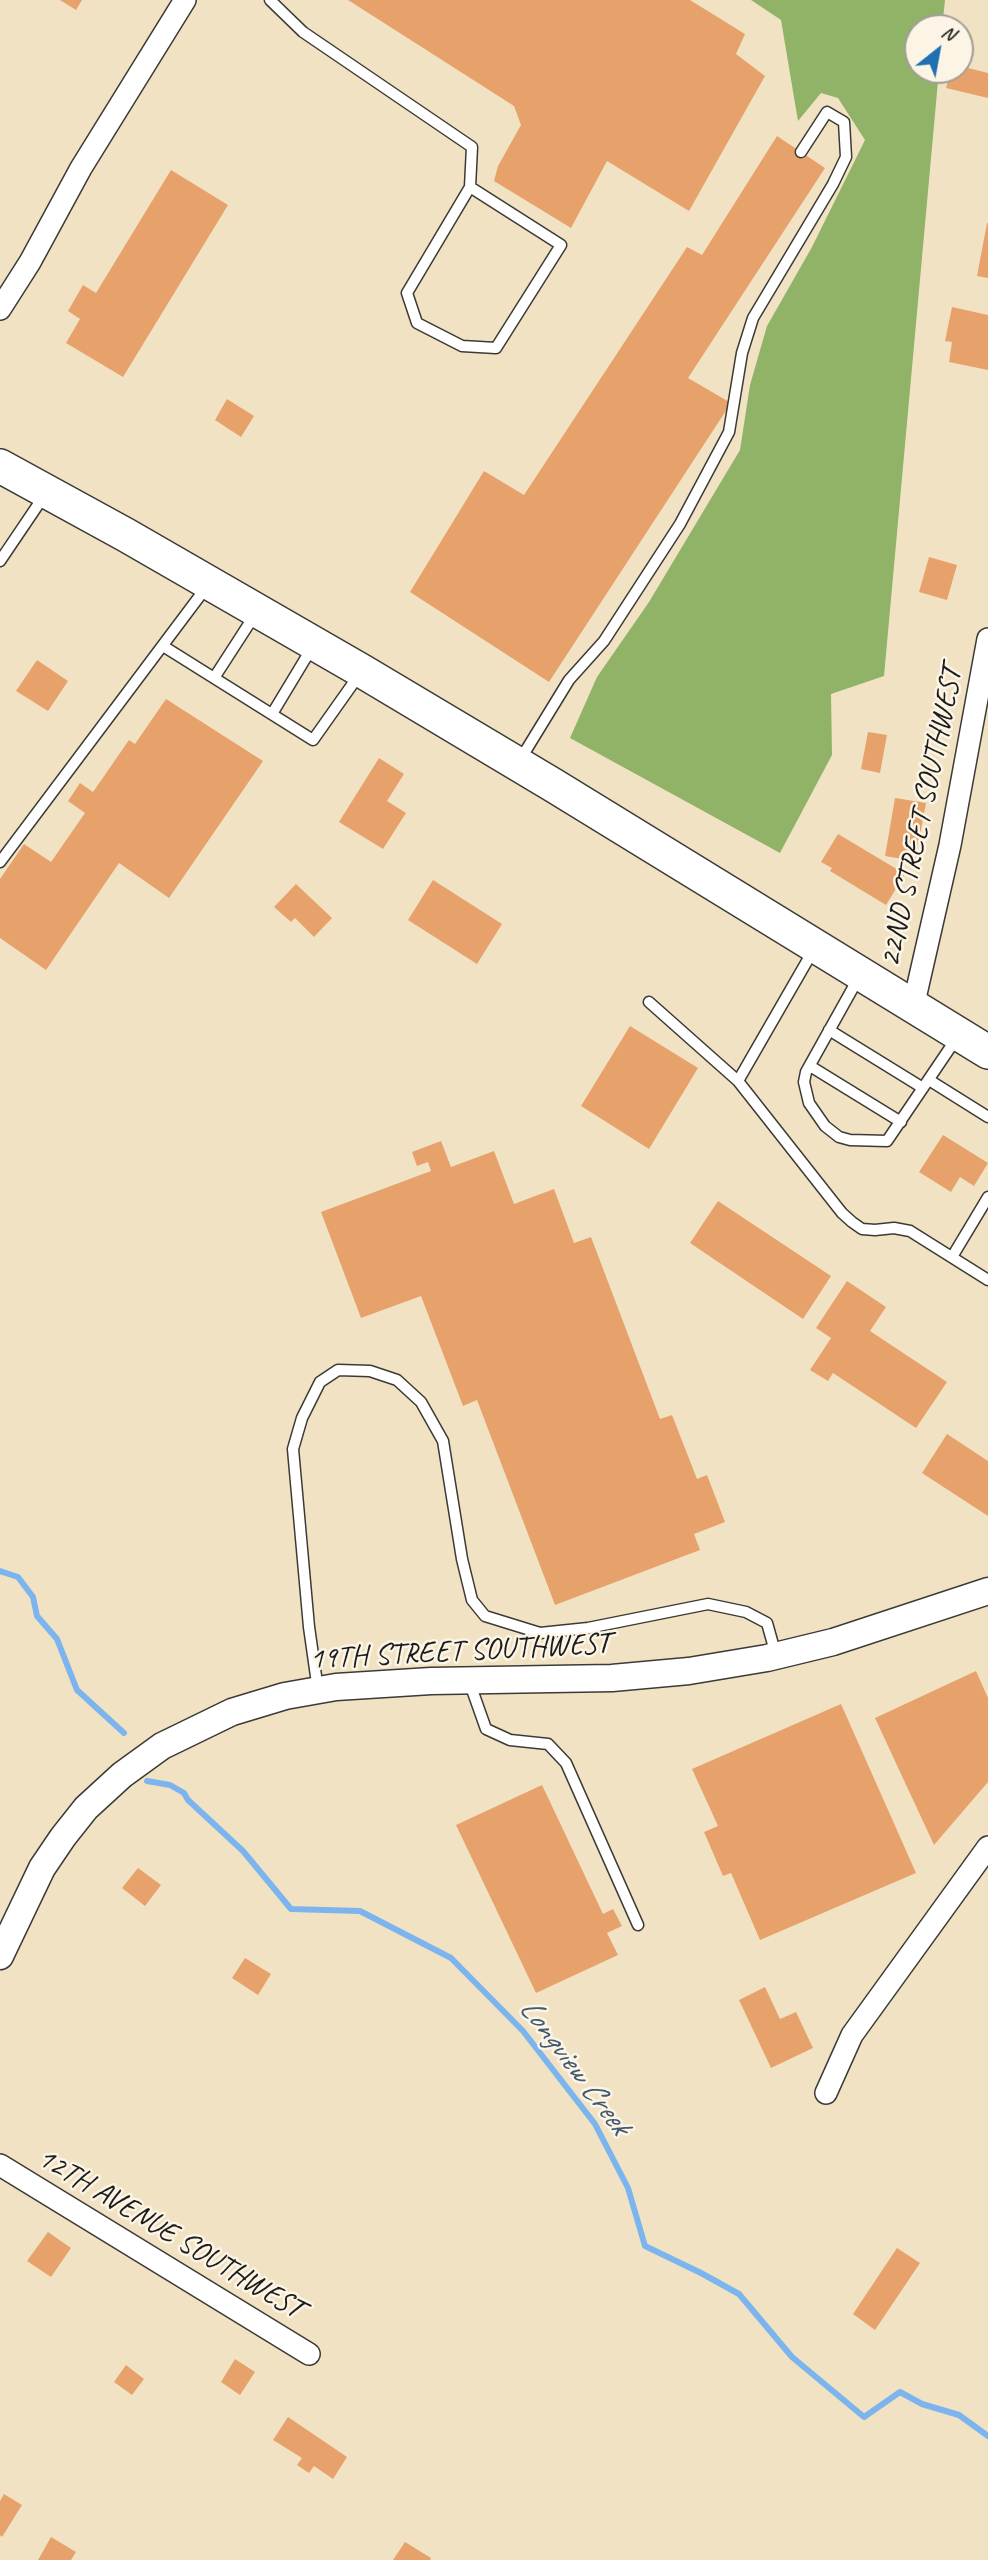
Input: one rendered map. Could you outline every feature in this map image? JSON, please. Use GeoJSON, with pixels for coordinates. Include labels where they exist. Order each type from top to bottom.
{"type":"FeatureCollection","features":[{"type":"Feature","properties":{"kind":"main road"},"geometry":{"type":"LineString","coordinates":[[0,466],[362,671],[988,1052]]}},
{"type":"Feature","properties":{"kind":"street"},"geometry":{"type":"LineString","coordinates":[[0,309],[30,262],[81,168],[185,0]]}},
{"type":"Feature","properties":{"kind":"street","name":"22ND STREET SOUTHWEST"},"geometry":{"type":"LineString","coordinates":[[913,1007],[981,714],[988,639]]}},
{"type":"Feature","properties":{"kind":"street","name":"19TH STREET SOUTHWEST"},"geometry":{"type":"LineString","coordinates":[[0,1956],[42,1868],[62,1837],[86,1808],[122,1774],[162,1746],[204,1724],[261,1702],[318,1690],[431,1681],[612,1678],[689,1671],[776,1656],[875,1630],[988,1591]]}},
{"type":"Feature","properties":{"kind":"street"},"geometry":{"type":"LineString","coordinates":[[826,2093],[852,2035],[988,1847]]}},
{"type":"Feature","properties":{"kind":"street","name":"12TH AVENUE SOUTHWEST"},"geometry":{"type":"LineString","coordinates":[[0,2165],[309,2354]]}},
{"type":"Feature","properties":{"kind":"lane"},"geometry":{"type":"LineString","coordinates":[[270,0],[303,32],[472,147],[470,187],[407,293],[417,323],[462,345],[496,348],[561,245],[470,187]]}},
{"type":"Feature","properties":{"kind":"lane"},"geometry":{"type":"LineString","coordinates":[[518,764],[569,680],[604,641],[680,524],[729,432],[742,353],[753,318],[833,184],[846,157],[844,122],[827,112],[801,152]]}},
{"type":"Feature","properties":{"kind":"lane"},"geometry":{"type":"LineString","coordinates":[[0,561],[47,491]]}},
{"type":"Feature","properties":{"kind":"lane"},"geometry":{"type":"LineString","coordinates":[[0,862],[210,583]]}},
{"type":"Feature","properties":{"kind":"lane"},"geometry":{"type":"LineString","coordinates":[[214,678],[257,611]]}},
{"type":"Feature","properties":{"kind":"lane"},"geometry":{"type":"LineString","coordinates":[[272,714],[314,643]]}},
{"type":"Feature","properties":{"kind":"lane"},"geometry":{"type":"LineString","coordinates":[[163,646],[313,740],[362,671]]}},
{"type":"Feature","properties":{"kind":"lane"},"geometry":{"type":"LineString","coordinates":[[737,1081],[815,946]]}},
{"type":"Feature","properties":{"kind":"lane"},"geometry":{"type":"LineString","coordinates":[[861,975],[806,1072],[804,1082],[809,1103],[825,1126],[839,1137],[884,1142],[890,1138],[959,1035]]}},
{"type":"Feature","properties":{"kind":"lane"},"geometry":{"type":"LineString","coordinates":[[649,1002],[737,1081],[852,1222],[862,1228],[910,1231],[988,1280]]}},
{"type":"Feature","properties":{"kind":"lane"},"geometry":{"type":"LineString","coordinates":[[830,1030],[988,1116]]}},
{"type":"Feature","properties":{"kind":"lane"},"geometry":{"type":"LineString","coordinates":[[810,1066],[901,1122]]}},
{"type":"Feature","properties":{"kind":"lane"},"geometry":{"type":"LineString","coordinates":[[952,1257],[988,1197]]}},
{"type":"Feature","properties":{"kind":"lane"},"geometry":{"type":"LineString","coordinates":[[318,1690],[309,1627],[293,1449],[302,1418],[320,1382],[338,1370],[370,1371],[397,1380],[422,1402],[443,1441],[461,1559],[472,1600],[485,1616],[540,1633],[589,1628],[708,1604],[747,1612],[767,1623],[776,1656]]}},
{"type":"Feature","properties":{"kind":"lane"},"geometry":{"type":"LineString","coordinates":[[469,1681],[486,1729],[510,1740],[548,1744],[566,1763],[638,1925]]}},
{"type":"Feature","properties":{"kind":"green space"},"geometry":{"type":"Polygon","coordinates":[[[751,0],[945,0],[944,14],[904,14],[904,84],[938,84],[884,676],[831,694],[832,755],[780,853],[570,738],[597,677],[649,602],[740,450],[750,385],[767,326],[812,247],[865,140],[838,98],[821,93],[798,121],[781,20],[751,0]]]}},
{"type":"Feature","properties":{"kind":"building"},"geometry":{"type":"Polygon","coordinates":[[[60,0],[82,0],[76,10],[60,0]]]}},
{"type":"Feature","properties":{"kind":"building"},"geometry":{"type":"Polygon","coordinates":[[[348,0],[690,0],[745,34],[736,54],[765,76],[689,211],[607,161],[571,228],[494,181],[498,166],[521,125],[514,106],[348,0]]]}},
{"type":"Feature","properties":{"kind":"building"},"geometry":{"type":"Polygon","coordinates":[[[974,70],[988,73],[988,98],[946,88],[947,84],[974,84],[974,70]]]}},
{"type":"Feature","properties":{"kind":"building"},"geometry":{"type":"Polygon","coordinates":[[[777,136],[825,168],[688,378],[731,403],[549,682],[410,592],[484,471],[524,495],[687,247],[702,255],[777,136]]]}},
{"type":"Feature","properties":{"kind":"building"},"geometry":{"type":"Polygon","coordinates":[[[171,170],[228,205],[123,377],[66,343],[80,319],[68,311],[83,285],[96,293],[171,170]]]}},
{"type":"Feature","properties":{"kind":"building"},"geometry":{"type":"Polygon","coordinates":[[[988,223],[988,278],[977,276],[988,223]]]}},
{"type":"Feature","properties":{"kind":"building"},"geometry":{"type":"Polygon","coordinates":[[[952,307],[988,315],[988,370],[949,362],[952,342],[945,341],[952,307]]]}},
{"type":"Feature","properties":{"kind":"building"},"geometry":{"type":"Polygon","coordinates":[[[227,399],[254,416],[241,437],[215,420],[227,399]]]}},
{"type":"Feature","properties":{"kind":"building"},"geometry":{"type":"Polygon","coordinates":[[[929,557],[957,565],[947,600],[919,592],[929,557]]]}},
{"type":"Feature","properties":{"kind":"building"},"geometry":{"type":"Polygon","coordinates":[[[37,660],[68,681],[48,711],[16,691],[37,660]]]}},
{"type":"Feature","properties":{"kind":"building"},"geometry":{"type":"Polygon","coordinates":[[[166,699],[263,761],[169,898],[119,863],[46,970],[0,938],[0,879],[24,844],[51,862],[85,813],[68,801],[80,783],[93,792],[129,740],[135,744],[166,699]]]}},
{"type":"Feature","properties":{"kind":"building"},"geometry":{"type":"Polygon","coordinates":[[[868,732],[887,735],[880,773],[861,769],[868,732]]]}},
{"type":"Feature","properties":{"kind":"building"},"geometry":{"type":"Polygon","coordinates":[[[379,758],[404,774],[387,801],[406,813],[383,849],[339,822],[379,758]]]}},
{"type":"Feature","properties":{"kind":"building"},"geometry":{"type":"Polygon","coordinates":[[[895,798],[926,803],[915,861],[885,856],[895,798]]]}},
{"type":"Feature","properties":{"kind":"building"},"geometry":{"type":"Polygon","coordinates":[[[838,834],[905,874],[886,905],[830,871],[832,868],[821,862],[838,834]]]}},
{"type":"Feature","properties":{"kind":"building"},"geometry":{"type":"Polygon","coordinates":[[[433,880],[502,924],[477,964],[408,920],[433,880]]]}},
{"type":"Feature","properties":{"kind":"building"},"geometry":{"type":"Polygon","coordinates":[[[296,884],[332,918],[314,937],[295,918],[291,922],[274,907],[296,884]]]}},
{"type":"Feature","properties":{"kind":"building"},"geometry":{"type":"Polygon","coordinates":[[[630,1026],[698,1068],[649,1149],[581,1106],[630,1026]]]}},
{"type":"Feature","properties":{"kind":"building"},"geometry":{"type":"Polygon","coordinates":[[[943,1135],[988,1163],[974,1186],[960,1177],[951,1192],[919,1172],[943,1135]]]}},
{"type":"Feature","properties":{"kind":"building"},"geometry":{"type":"Polygon","coordinates":[[[441,1141],[451,1167],[494,1151],[514,1204],[554,1189],[574,1243],[591,1237],[660,1419],[672,1415],[697,1479],[707,1475],[725,1522],[694,1534],[700,1550],[555,1605],[477,1400],[463,1406],[421,1296],[361,1318],[321,1212],[431,1171],[428,1162],[417,1166],[412,1152],[441,1141]]]}},
{"type":"Feature","properties":{"kind":"building"},"geometry":{"type":"Polygon","coordinates":[[[718,1201],[831,1276],[803,1319],[690,1243],[718,1201]]]}},
{"type":"Feature","properties":{"kind":"building"},"geometry":{"type":"Polygon","coordinates":[[[847,1281],[886,1307],[870,1331],[947,1382],[916,1428],[833,1373],[828,1381],[810,1370],[831,1338],[816,1328],[847,1281]]]}},
{"type":"Feature","properties":{"kind":"building"},"geometry":{"type":"Polygon","coordinates":[[[947,1434],[988,1461],[988,1516],[922,1473],[947,1434]]]}},
{"type":"Feature","properties":{"kind":"building"},"geometry":{"type":"Polygon","coordinates":[[[976,1671],[988,1698],[988,1782],[934,1845],[875,1718],[976,1671]]]}},
{"type":"Feature","properties":{"kind":"building"},"geometry":{"type":"Polygon","coordinates":[[[841,1704],[916,1873],[760,1940],[731,1873],[723,1876],[704,1832],[718,1826],[692,1769],[841,1704]]]}},
{"type":"Feature","properties":{"kind":"building"},"geometry":{"type":"Polygon","coordinates":[[[542,1785],[603,1914],[613,1909],[622,1926],[607,1933],[618,1955],[536,1993],[456,1825],[542,1785]]]}},
{"type":"Feature","properties":{"kind":"building"},"geometry":{"type":"Polygon","coordinates":[[[138,1868],[161,1885],[145,1906],[122,1888],[138,1868]]]}},
{"type":"Feature","properties":{"kind":"building"},"geometry":{"type":"Polygon","coordinates":[[[245,1958],[271,1974],[258,1995],[232,1978],[245,1958]]]}},
{"type":"Feature","properties":{"kind":"building"},"geometry":{"type":"Polygon","coordinates":[[[765,1987],[780,2019],[796,2012],[813,2048],[771,2068],[739,2000],[765,1987]]]}},
{"type":"Feature","properties":{"kind":"building"},"geometry":{"type":"Polygon","coordinates":[[[48,2232],[71,2248],[51,2277],[27,2261],[48,2232]]]}},
{"type":"Feature","properties":{"kind":"building"},"geometry":{"type":"Polygon","coordinates":[[[897,2248],[920,2263],[875,2330],[853,2314],[897,2248]]]}},
{"type":"Feature","properties":{"kind":"building"},"geometry":{"type":"Polygon","coordinates":[[[235,2359],[255,2372],[240,2395],[221,2382],[235,2359]]]}},
{"type":"Feature","properties":{"kind":"building"},"geometry":{"type":"Polygon","coordinates":[[[126,2365],[144,2379],[132,2395],[114,2382],[126,2365]]]}},
{"type":"Feature","properties":{"kind":"building"},"geometry":{"type":"Polygon","coordinates":[[[288,2417],[347,2457],[333,2479],[314,2466],[309,2473],[297,2465],[302,2458],[273,2440],[288,2417]]]}},
{"type":"Feature","properties":{"kind":"building"},"geometry":{"type":"Polygon","coordinates":[[[4,2494],[22,2505],[2,2537],[0,2501],[4,2494]]]}},
{"type":"Feature","properties":{"kind":"building"},"geometry":{"type":"Polygon","coordinates":[[[51,2537],[76,2552],[71,2560],[38,2560],[51,2537]]]}},
{"type":"Feature","properties":{"kind":"building"},"geometry":{"type":"Polygon","coordinates":[[[405,2542],[431,2558],[430,2560],[393,2560],[405,2542]]]}},
{"type":"Feature","properties":{"kind":"waterway","name":"Longview Creek"},"geometry":{"type":"LineString","coordinates":[[0,1571],[18,1577],[33,1597],[37,1616],[57,1639],[77,1690],[124,1733]]}},
{"type":"Feature","properties":{"kind":"waterway","name":"Longview Creek"},"geometry":{"type":"LineString","coordinates":[[147,1781],[170,1785],[184,1793],[188,1800],[243,1851],[291,1909],[360,1911],[451,1958],[523,2031],[595,2124],[628,2188],[645,2246],[739,2294],[792,2357],[864,2417],[900,2392],[922,2404],[959,2415],[988,2436]]}}]}
